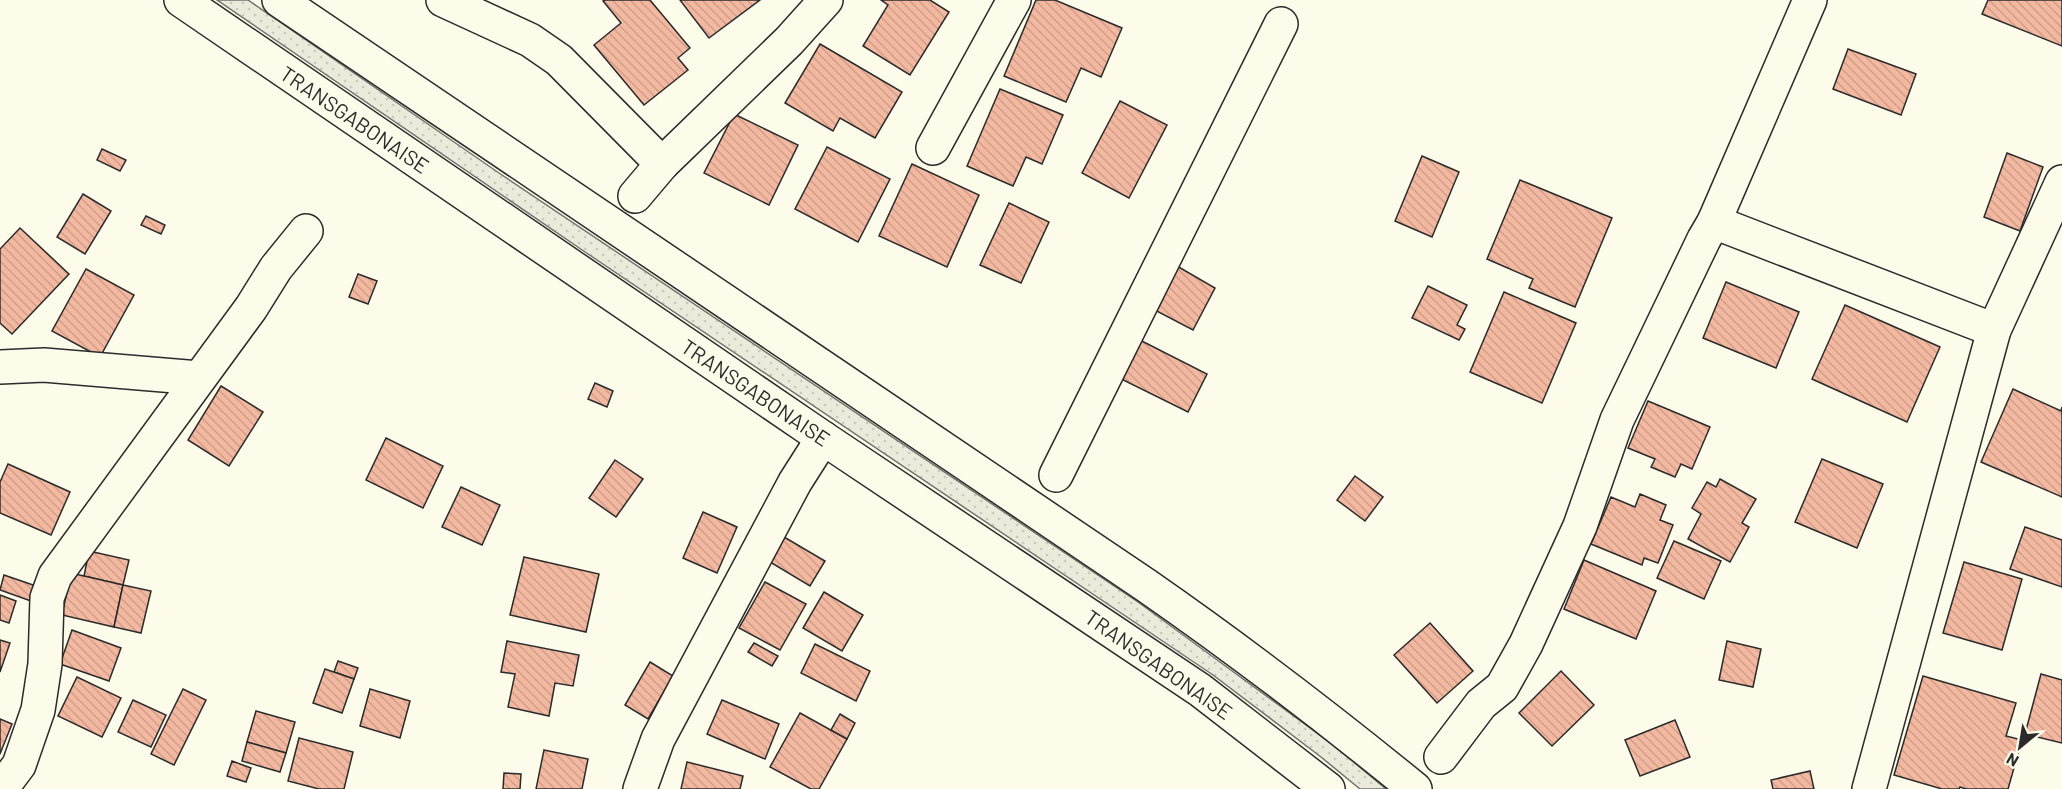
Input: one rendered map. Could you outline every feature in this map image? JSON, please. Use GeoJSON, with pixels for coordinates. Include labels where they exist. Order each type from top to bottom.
{"type":"FeatureCollection","features":[{"type":"Feature","properties":{"kind":"main road","name":"TRANSGABONAISE"},"geometry":{"type":"LineString","coordinates":[[182,0],[823,438],[1200,690],[1328,789]]}},
{"type":"Feature","properties":{"kind":"main road"},"geometry":{"type":"LineString","coordinates":[[279,0],[1147,586],[1242,653],[1342,729],[1415,789]]}},
{"type":"Feature","properties":{"kind":"main road"},"geometry":{"type":"LineString","coordinates":[[443,0],[530,40],[560,60],[662,164]]}},
{"type":"Feature","properties":{"kind":"main road"},"geometry":{"type":"LineString","coordinates":[[635,196],[662,164],[789,41],[826,0]]}},
{"type":"Feature","properties":{"kind":"main road"},"geometry":{"type":"LineString","coordinates":[[933,148],[1014,0]]}},
{"type":"Feature","properties":{"kind":"main road"},"geometry":{"type":"LineString","coordinates":[[1441,757],[1480,704],[1502,687],[1526,644],[1580,526],[1617,420],[1714,222],[1810,0]]}},
{"type":"Feature","properties":{"kind":"main road"},"geometry":{"type":"LineString","coordinates":[[1056,475],[1281,24]]}},
{"type":"Feature","properties":{"kind":"main road"},"geometry":{"type":"LineString","coordinates":[[1869,789],[1994,330],[2062,182]]}},
{"type":"Feature","properties":{"kind":"main road"},"geometry":{"type":"LineString","coordinates":[[1714,222],[1994,330]]}},
{"type":"Feature","properties":{"kind":"main road"},"geometry":{"type":"LineString","coordinates":[[1,789],[19,765],[38,710],[45,664],[47,598],[55,576],[251,308],[276,268],[306,231]]}},
{"type":"Feature","properties":{"kind":"main road"},"geometry":{"type":"LineString","coordinates":[[0,367],[44,365],[199,378]]}},
{"type":"Feature","properties":{"kind":"main road"},"geometry":{"type":"LineString","coordinates":[[640,789],[658,739],[795,482],[823,438]]}},
{"type":"Feature","properties":{"kind":"shaded area"},"geometry":{"type":"Polygon","coordinates":[[[217,0],[248,0],[499,173],[1138,602],[1332,744],[1386,789],[1360,789],[1213,675],[588,254],[217,0]]]}},
{"type":"Feature","properties":{"kind":"building"},"geometry":{"type":"Polygon","coordinates":[[[650,0],[690,48],[678,58],[688,70],[644,105],[594,45],[621,23],[603,1],[650,0]]]}},
{"type":"Feature","properties":{"kind":"building"},"geometry":{"type":"Polygon","coordinates":[[[680,0],[760,0],[709,38],[680,0]]]}},
{"type":"Feature","properties":{"kind":"building"},"geometry":{"type":"Polygon","coordinates":[[[881,0],[930,0],[949,12],[910,75],[863,46],[888,5],[881,0]]]}},
{"type":"Feature","properties":{"kind":"building"},"geometry":{"type":"Polygon","coordinates":[[[1036,0],[1055,0],[1122,28],[1101,77],[1081,68],[1066,102],[1004,76],[1036,0]]]}},
{"type":"Feature","properties":{"kind":"building"},"geometry":{"type":"Polygon","coordinates":[[[1988,0],[2062,0],[2062,46],[1982,14],[1988,0]]]}},
{"type":"Feature","properties":{"kind":"building"},"geometry":{"type":"Polygon","coordinates":[[[820,44],[902,92],[875,138],[840,118],[833,131],[785,103],[820,44]]]}},
{"type":"Feature","properties":{"kind":"building"},"geometry":{"type":"Polygon","coordinates":[[[1848,49],[1916,74],[1901,115],[1833,89],[1848,49]]]}},
{"type":"Feature","properties":{"kind":"building"},"geometry":{"type":"Polygon","coordinates":[[[1000,89],[1063,115],[1042,164],[1026,157],[1013,186],[967,166],[1000,89]]]}},
{"type":"Feature","properties":{"kind":"building"},"geometry":{"type":"Polygon","coordinates":[[[1120,101],[1167,125],[1129,198],[1082,173],[1120,101]]]}},
{"type":"Feature","properties":{"kind":"building"},"geometry":{"type":"Polygon","coordinates":[[[734,114],[798,145],[769,205],[704,173],[734,114]]]}},
{"type":"Feature","properties":{"kind":"building"},"geometry":{"type":"Polygon","coordinates":[[[827,147],[890,179],[858,242],[795,209],[827,147]]]}},
{"type":"Feature","properties":{"kind":"building"},"geometry":{"type":"Polygon","coordinates":[[[102,149],[126,160],[120,171],[97,160],[102,149]]]}},
{"type":"Feature","properties":{"kind":"building"},"geometry":{"type":"Polygon","coordinates":[[[2007,153],[2043,167],[2020,231],[1984,217],[2007,153]]]}},
{"type":"Feature","properties":{"kind":"building"},"geometry":{"type":"Polygon","coordinates":[[[1422,156],[1459,172],[1432,237],[1395,221],[1422,156]]]}},
{"type":"Feature","properties":{"kind":"building"},"geometry":{"type":"Polygon","coordinates":[[[912,164],[979,195],[947,267],[879,236],[912,164]]]}},
{"type":"Feature","properties":{"kind":"building"},"geometry":{"type":"Polygon","coordinates":[[[1520,180],[1612,218],[1575,307],[1529,288],[1533,279],[1487,259],[1520,180]]]}},
{"type":"Feature","properties":{"kind":"building"},"geometry":{"type":"Polygon","coordinates":[[[83,194],[111,211],[85,254],[57,237],[83,194]]]}},
{"type":"Feature","properties":{"kind":"building"},"geometry":{"type":"Polygon","coordinates":[[[1009,203],[1049,222],[1021,283],[980,265],[1009,203]]]}},
{"type":"Feature","properties":{"kind":"building"},"geometry":{"type":"Polygon","coordinates":[[[146,216],[165,225],[161,234],[141,225],[146,216]]]}},
{"type":"Feature","properties":{"kind":"building"},"geometry":{"type":"Polygon","coordinates":[[[20,228],[69,274],[12,334],[0,323],[0,249],[20,228]]]}},
{"type":"Feature","properties":{"kind":"building"},"geometry":{"type":"Polygon","coordinates":[[[1170,262],[1215,288],[1193,330],[1147,306],[1170,262]]]}},
{"type":"Feature","properties":{"kind":"building"},"geometry":{"type":"Polygon","coordinates":[[[86,269],[134,295],[100,357],[52,331],[86,269]]]}},
{"type":"Feature","properties":{"kind":"building"},"geometry":{"type":"Polygon","coordinates":[[[358,274],[377,281],[368,304],[349,297],[358,274]]]}},
{"type":"Feature","properties":{"kind":"building"},"geometry":{"type":"Polygon","coordinates":[[[1726,282],[1799,312],[1776,368],[1703,338],[1726,282]]]}},
{"type":"Feature","properties":{"kind":"building"},"geometry":{"type":"Polygon","coordinates":[[[1428,286],[1467,305],[1457,325],[1465,329],[1459,340],[1412,318],[1428,286]]]}},
{"type":"Feature","properties":{"kind":"building"},"geometry":{"type":"Polygon","coordinates":[[[1504,292],[1576,323],[1542,403],[1470,372],[1504,292]]]}},
{"type":"Feature","properties":{"kind":"building"},"geometry":{"type":"Polygon","coordinates":[[[1845,305],[1940,347],[1907,422],[1812,379],[1845,305]]]}},
{"type":"Feature","properties":{"kind":"building"},"geometry":{"type":"Polygon","coordinates":[[[1128,334],[1207,374],[1188,412],[1109,373],[1128,334]]]}},
{"type":"Feature","properties":{"kind":"building"},"geometry":{"type":"Polygon","coordinates":[[[595,383],[613,391],[607,407],[588,399],[595,383]]]}},
{"type":"Feature","properties":{"kind":"building"},"geometry":{"type":"Polygon","coordinates":[[[221,386],[263,412],[229,466],[188,440],[221,386]]]}},
{"type":"Feature","properties":{"kind":"building"},"geometry":{"type":"Polygon","coordinates":[[[2013,389],[2061,411],[2062,407],[2062,497],[1981,462],[2013,389]]]}},
{"type":"Feature","properties":{"kind":"building"},"geometry":{"type":"Polygon","coordinates":[[[1648,401],[1710,427],[1692,469],[1681,464],[1675,477],[1651,467],[1655,459],[1628,448],[1648,401]]]}},
{"type":"Feature","properties":{"kind":"building"},"geometry":{"type":"Polygon","coordinates":[[[386,438],[443,466],[423,508],[366,480],[386,438]]]}},
{"type":"Feature","properties":{"kind":"building"},"geometry":{"type":"Polygon","coordinates":[[[1822,459],[1883,484],[1857,548],[1795,522],[1822,459]]]}},
{"type":"Feature","properties":{"kind":"building"},"geometry":{"type":"Polygon","coordinates":[[[615,460],[643,479],[616,517],[589,498],[615,460]]]}},
{"type":"Feature","properties":{"kind":"building"},"geometry":{"type":"Polygon","coordinates":[[[8,464],[70,492],[51,535],[0,513],[0,482],[8,464]]]}},
{"type":"Feature","properties":{"kind":"building"},"geometry":{"type":"Polygon","coordinates":[[[1355,476],[1383,497],[1365,521],[1337,500],[1355,476]]]}},
{"type":"Feature","properties":{"kind":"building"},"geometry":{"type":"Polygon","coordinates":[[[1720,479],[1756,499],[1742,523],[1749,527],[1730,562],[1688,539],[1701,514],[1692,508],[1707,482],[1716,487],[1720,479]]]}},
{"type":"Feature","properties":{"kind":"building"},"geometry":{"type":"Polygon","coordinates":[[[461,487],[500,505],[482,545],[442,527],[461,487]]]}},
{"type":"Feature","properties":{"kind":"building"},"geometry":{"type":"Polygon","coordinates":[[[1640,494],[1666,505],[1660,520],[1673,525],[1658,563],[1644,558],[1642,565],[1591,544],[1611,497],[1635,507],[1640,494]]]}},
{"type":"Feature","properties":{"kind":"building"},"geometry":{"type":"Polygon","coordinates":[[[703,512],[737,527],[717,573],[683,558],[703,512]]]}},
{"type":"Feature","properties":{"kind":"building"},"geometry":{"type":"Polygon","coordinates":[[[2025,527],[2062,540],[2062,587],[2010,569],[2025,527]]]}},
{"type":"Feature","properties":{"kind":"building"},"geometry":{"type":"Polygon","coordinates":[[[784,537],[825,561],[810,586],[770,562],[784,537]]]}},
{"type":"Feature","properties":{"kind":"building"},"geometry":{"type":"Polygon","coordinates":[[[1674,541],[1721,561],[1704,599],[1657,578],[1674,541]]]}},
{"type":"Feature","properties":{"kind":"building"},"geometry":{"type":"Polygon","coordinates":[[[89,551],[129,560],[123,585],[84,576],[89,551]]]}},
{"type":"Feature","properties":{"kind":"building"},"geometry":{"type":"Polygon","coordinates":[[[524,557],[599,574],[586,632],[510,615],[524,557]]]}},
{"type":"Feature","properties":{"kind":"building"},"geometry":{"type":"Polygon","coordinates":[[[1584,560],[1656,591],[1636,639],[1564,609],[1584,560]]]}},
{"type":"Feature","properties":{"kind":"building"},"geometry":{"type":"Polygon","coordinates":[[[1964,562],[2022,579],[2002,650],[1943,633],[1964,562]]]}},
{"type":"Feature","properties":{"kind":"building"},"geometry":{"type":"Polygon","coordinates":[[[71,573],[123,585],[114,627],[62,615],[71,573]]]}},
{"type":"Feature","properties":{"kind":"building"},"geometry":{"type":"Polygon","coordinates":[[[4,575],[36,586],[31,601],[0,590],[4,575]]]}},
{"type":"Feature","properties":{"kind":"building"},"geometry":{"type":"Polygon","coordinates":[[[765,582],[806,604],[780,650],[739,628],[765,582]]]}},
{"type":"Feature","properties":{"kind":"building"},"geometry":{"type":"Polygon","coordinates":[[[123,585],[151,591],[141,633],[114,627],[123,585]]]}},
{"type":"Feature","properties":{"kind":"building"},"geometry":{"type":"Polygon","coordinates":[[[824,592],[863,615],[842,651],[803,628],[824,592]]]}},
{"type":"Feature","properties":{"kind":"building"},"geometry":{"type":"Polygon","coordinates":[[[0,595],[16,601],[9,623],[0,620],[0,595]]]}},
{"type":"Feature","properties":{"kind":"building"},"geometry":{"type":"Polygon","coordinates":[[[1430,623],[1473,671],[1437,703],[1394,655],[1430,623]]]}},
{"type":"Feature","properties":{"kind":"building"},"geometry":{"type":"Polygon","coordinates":[[[72,630],[121,648],[109,681],[60,664],[72,630]]]}},
{"type":"Feature","properties":{"kind":"building"},"geometry":{"type":"Polygon","coordinates":[[[0,640],[10,643],[0,672],[0,640]]]}},
{"type":"Feature","properties":{"kind":"building"},"geometry":{"type":"Polygon","coordinates":[[[507,641],[579,655],[573,686],[555,683],[549,716],[508,707],[515,674],[501,672],[507,641]]]}},
{"type":"Feature","properties":{"kind":"building"},"geometry":{"type":"Polygon","coordinates":[[[1727,641],[1761,649],[1753,687],[1719,680],[1727,641]]]}},
{"type":"Feature","properties":{"kind":"building"},"geometry":{"type":"Polygon","coordinates":[[[754,643],[778,656],[772,666],[748,652],[754,643]]]}},
{"type":"Feature","properties":{"kind":"building"},"geometry":{"type":"Polygon","coordinates":[[[815,644],[870,671],[856,701],[801,673],[815,644]]]}},
{"type":"Feature","properties":{"kind":"building"},"geometry":{"type":"Polygon","coordinates":[[[338,661],[358,668],[354,679],[334,672],[338,661]]]}},
{"type":"Feature","properties":{"kind":"building"},"geometry":{"type":"Polygon","coordinates":[[[650,662],[673,676],[648,719],[625,705],[650,662]]]}},
{"type":"Feature","properties":{"kind":"building"},"geometry":{"type":"Polygon","coordinates":[[[325,669],[354,679],[342,713],[313,703],[325,669]]]}},
{"type":"Feature","properties":{"kind":"building"},"geometry":{"type":"Polygon","coordinates":[[[1561,671],[1594,705],[1552,746],[1519,713],[1561,671]]]}},
{"type":"Feature","properties":{"kind":"building"},"geometry":{"type":"Polygon","coordinates":[[[2041,674],[2062,680],[2062,743],[2025,734],[2041,674]]]}},
{"type":"Feature","properties":{"kind":"building"},"geometry":{"type":"Polygon","coordinates":[[[1923,676],[2016,703],[2006,736],[2022,740],[2008,789],[1960,787],[1959,789],[1942,789],[1894,775],[1923,676]]]}},
{"type":"Feature","properties":{"kind":"building"},"geometry":{"type":"Polygon","coordinates":[[[77,677],[121,698],[102,737],[58,716],[77,677]]]}},
{"type":"Feature","properties":{"kind":"building"},"geometry":{"type":"Polygon","coordinates":[[[183,689],[206,700],[174,765],[151,754],[183,689]]]}},
{"type":"Feature","properties":{"kind":"building"},"geometry":{"type":"Polygon","coordinates":[[[370,689],[410,701],[400,738],[360,726],[370,689]]]}},
{"type":"Feature","properties":{"kind":"building"},"geometry":{"type":"Polygon","coordinates":[[[133,700],[166,715],[151,747],[118,732],[133,700]]]}},
{"type":"Feature","properties":{"kind":"building"},"geometry":{"type":"Polygon","coordinates":[[[722,700],[779,724],[765,759],[707,734],[722,700]]]}},
{"type":"Feature","properties":{"kind":"building"},"geometry":{"type":"Polygon","coordinates":[[[256,711],[295,722],[286,753],[247,742],[256,711]]]}},
{"type":"Feature","properties":{"kind":"building"},"geometry":{"type":"Polygon","coordinates":[[[800,713],[847,739],[819,789],[811,789],[770,767],[800,713]]]}},
{"type":"Feature","properties":{"kind":"building"},"geometry":{"type":"Polygon","coordinates":[[[840,714],[855,723],[847,739],[831,730],[840,714]]]}},
{"type":"Feature","properties":{"kind":"building"},"geometry":{"type":"Polygon","coordinates":[[[0,719],[12,724],[0,754],[0,719]]]}},
{"type":"Feature","properties":{"kind":"building"},"geometry":{"type":"Polygon","coordinates":[[[1675,720],[1690,757],[1640,776],[1625,740],[1675,720]]]}},
{"type":"Feature","properties":{"kind":"building"},"geometry":{"type":"Polygon","coordinates":[[[299,738],[353,752],[344,789],[319,789],[288,781],[299,738]]]}},
{"type":"Feature","properties":{"kind":"building"},"geometry":{"type":"Polygon","coordinates":[[[247,742],[286,753],[280,772],[242,761],[247,742]]]}},
{"type":"Feature","properties":{"kind":"building"},"geometry":{"type":"Polygon","coordinates":[[[544,750],[588,759],[582,789],[536,789],[544,750]]]}},
{"type":"Feature","properties":{"kind":"building"},"geometry":{"type":"Polygon","coordinates":[[[232,761],[251,768],[246,782],[227,776],[232,761]]]}},
{"type":"Feature","properties":{"kind":"building"},"geometry":{"type":"Polygon","coordinates":[[[687,762],[743,776],[740,789],[681,789],[687,762]]]}},
{"type":"Feature","properties":{"kind":"building"},"geometry":{"type":"Polygon","coordinates":[[[1810,771],[1814,789],[1773,789],[1771,780],[1810,771]]]}},
{"type":"Feature","properties":{"kind":"building"},"geometry":{"type":"Polygon","coordinates":[[[504,773],[521,774],[520,789],[503,789],[504,773]]]}}]}
